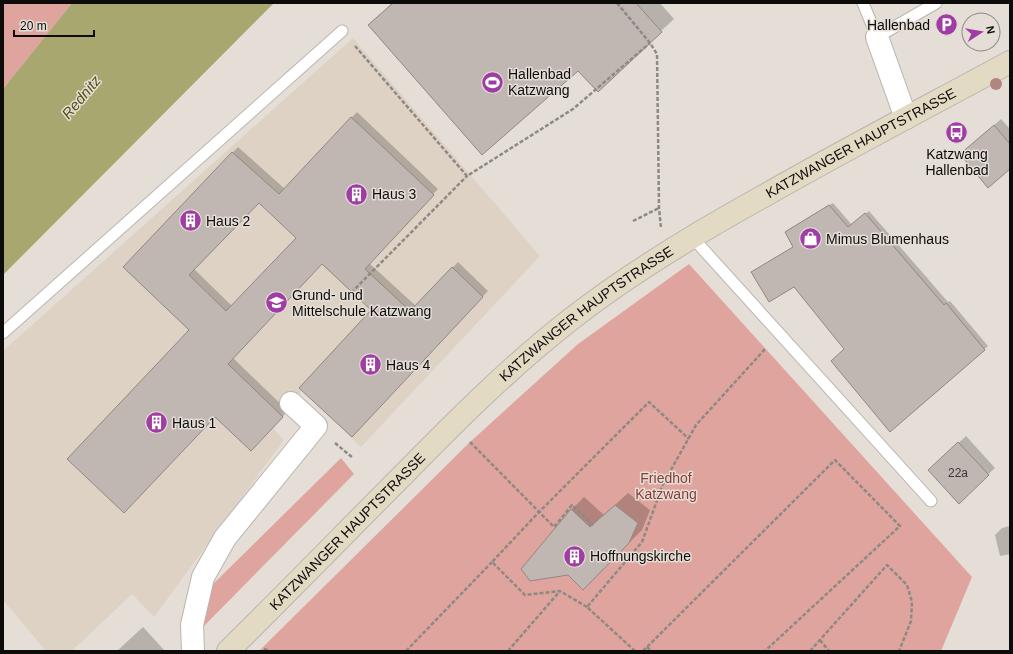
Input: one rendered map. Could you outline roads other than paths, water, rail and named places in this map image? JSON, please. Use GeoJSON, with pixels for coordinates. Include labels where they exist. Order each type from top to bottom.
{"type":"FeatureCollection","features":[{"type":"Feature","properties":{"kind":"main road","name":"KATZWANGER HAUPTSTRASSE"},"geometry":{"type":"LineString","coordinates":[[236,648],[454,424],[541,343],[597,300],[630,276],[692,237],[798,176],[1010,62]]}},
{"type":"Feature","properties":{"kind":"street"},"geometry":{"type":"LineString","coordinates":[[877,37],[906,118]]}},
{"type":"Feature","properties":{"kind":"street"},"geometry":{"type":"LineString","coordinates":[[193,651],[192,625],[203,577],[225,538],[316,426],[291,403]]}},
{"type":"Feature","properties":{"kind":"lane"},"geometry":{"type":"LineString","coordinates":[[864,3],[877,37],[936,3]]}},
{"type":"Feature","properties":{"kind":"lane"},"geometry":{"type":"LineString","coordinates":[[3,333],[342,31]]}},
{"type":"Feature","properties":{"kind":"lane"},"geometry":{"type":"LineString","coordinates":[[692,237],[931,501]]}},
{"type":"Feature","properties":{"kind":"water","name":"Rednitz"},"geometry":{"type":"Polygon","coordinates":[[[72,3],[274,3],[3,275],[3,89],[72,3]]]}},
{"type":"Feature","properties":{"kind":"place","name":"Hallenbad"},"geometry":{"type":"Point","coordinates":[946,25]}},
{"type":"Feature","properties":{"kind":"place","name":"Hallenbad Katzwang"},"geometry":{"type":"Point","coordinates":[492,82]}},
{"type":"Feature","properties":{"kind":"place","name":"Katzwang Hallenbad"},"geometry":{"type":"Point","coordinates":[957,132]}},
{"type":"Feature","properties":{"kind":"place","name":"Haus 3"},"geometry":{"type":"Point","coordinates":[356,194]}},
{"type":"Feature","properties":{"kind":"place","name":"Haus 2"},"geometry":{"type":"Point","coordinates":[190,221]}},
{"type":"Feature","properties":{"kind":"place","name":"Mimus Blumenhaus"},"geometry":{"type":"Point","coordinates":[810,239]}},
{"type":"Feature","properties":{"kind":"place","name":"Grund- und Mittelschule Katzwang"},"geometry":{"type":"Point","coordinates":[276,303]}},
{"type":"Feature","properties":{"kind":"place","name":"Haus 4"},"geometry":{"type":"Point","coordinates":[370,365]}},
{"type":"Feature","properties":{"kind":"place","name":"Haus 1"},"geometry":{"type":"Point","coordinates":[156,423]}},
{"type":"Feature","properties":{"kind":"place","name":"Hoffnungskirche"},"geometry":{"type":"Point","coordinates":[574,556]}},
{"type":"Feature","properties":{"kind":"park label","name":"Friedhof Katzwang"},"geometry":{"type":"Point","coordinates":[666,486]}}]}
